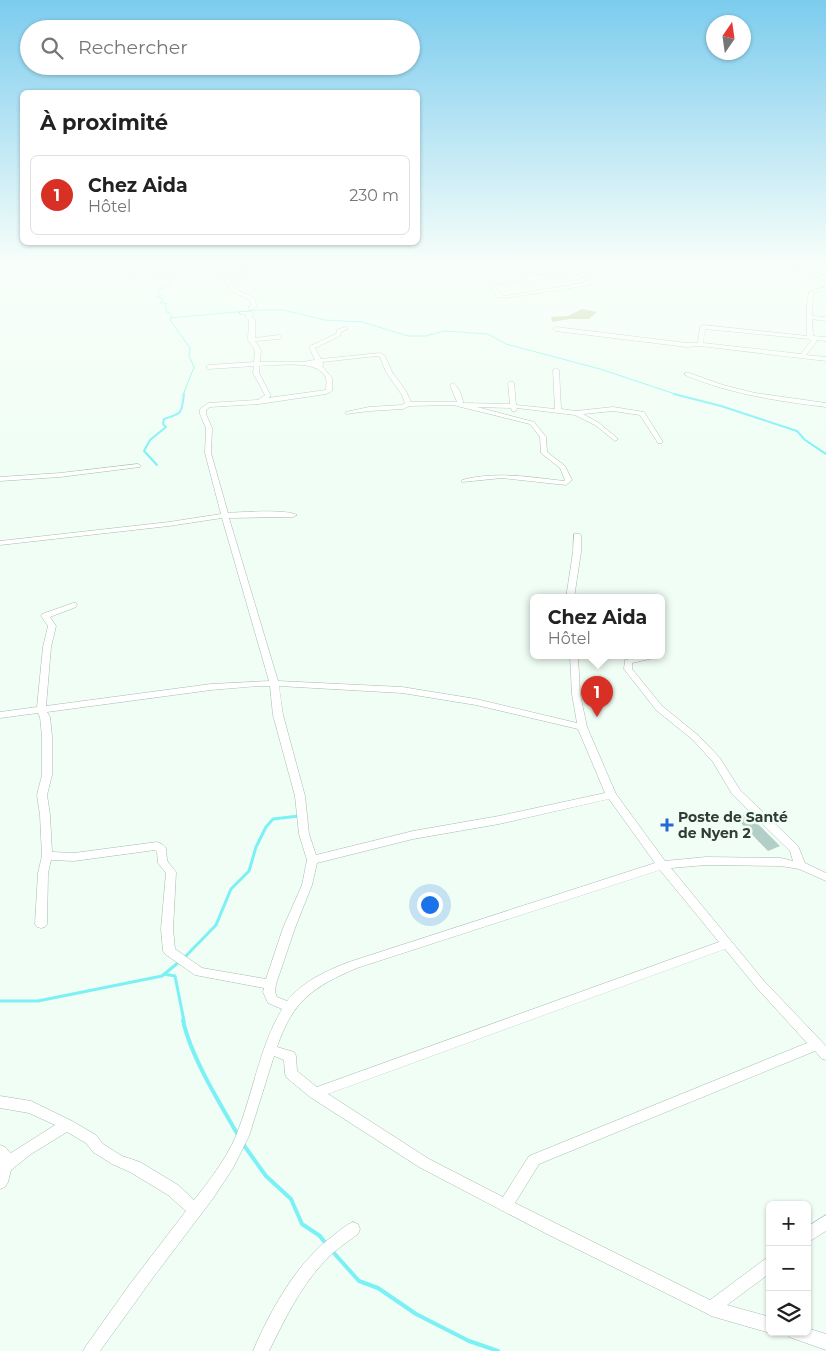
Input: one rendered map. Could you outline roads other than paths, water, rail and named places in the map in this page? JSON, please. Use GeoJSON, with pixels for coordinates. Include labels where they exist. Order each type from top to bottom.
{"type":"FeatureCollection","features":[{"type":"Feature","properties":{"kind":"street"},"geometry":{"type":"LineString","coordinates":[[252,330],[252,340],[258,350],[256,373],[268,396],[259,402]]}},
{"type":"Feature","properties":{"kind":"street"},"geometry":{"type":"LineString","coordinates":[[290,1007],[272,1000],[269,992],[270,984],[289,928],[307,885],[312,860],[304,834],[300,796],[278,715],[274,684],[238,557],[223,516],[208,453],[209,428],[203,414],[203,409],[208,405],[221,403],[259,402],[329,391],[329,378],[312,347],[338,335],[343,330]]}},
{"type":"Feature","properties":{"kind":"street"},"geometry":{"type":"LineString","coordinates":[[564,330],[687,346],[700,344],[826,359]]}},
{"type":"Feature","properties":{"kind":"street"},"geometry":{"type":"LineString","coordinates":[[700,344],[702,330]]}},
{"type":"Feature","properties":{"kind":"street"},"geometry":{"type":"LineString","coordinates":[[736,330],[826,339]]}},
{"type":"Feature","properties":{"kind":"street"},"geometry":{"type":"LineString","coordinates":[[803,355],[814,341],[810,337],[810,330]]}},
{"type":"Feature","properties":{"kind":"street"},"geometry":{"type":"LineString","coordinates":[[252,340],[279,337]]}},
{"type":"Feature","properties":{"kind":"street"},"geometry":{"type":"LineString","coordinates":[[209,367],[293,363],[320,364],[378,354],[382,356],[396,379],[397,384],[408,400],[408,404]]}},
{"type":"Feature","properties":{"kind":"street"},"geometry":{"type":"LineString","coordinates":[[556,370],[558,411]]}},
{"type":"Feature","properties":{"kind":"street"},"geometry":{"type":"LineString","coordinates":[[687,374],[709,384],[750,394],[826,405]]}},
{"type":"Feature","properties":{"kind":"street"},"geometry":{"type":"LineString","coordinates":[[511,383],[515,419]]}},
{"type":"Feature","properties":{"kind":"street"},"geometry":{"type":"LineString","coordinates":[[453,385],[460,400],[460,405]]}},
{"type":"Feature","properties":{"kind":"street"},"geometry":{"type":"LineString","coordinates":[[348,413],[435,402],[460,405],[513,406],[576,413],[613,409],[642,413],[660,442]]}},
{"type":"Feature","properties":{"kind":"street"},"geometry":{"type":"LineString","coordinates":[[460,405],[532,423],[541,432],[546,442],[544,453],[563,467],[569,480],[566,483],[515,477],[479,476],[464,481]]}},
{"type":"Feature","properties":{"kind":"street"},"geometry":{"type":"LineString","coordinates":[[576,413],[597,424],[615,439]]}},
{"type":"Feature","properties":{"kind":"street"},"geometry":{"type":"LineString","coordinates":[[0,479],[138,466]]}},
{"type":"Feature","properties":{"kind":"street"},"geometry":{"type":"LineString","coordinates":[[0,543],[223,516],[293,515]]}},
{"type":"Feature","properties":{"kind":"street"},"geometry":{"type":"LineString","coordinates":[[571,594],[577,552],[577,536]]}},
{"type":"Feature","properties":{"kind":"street"},"geometry":{"type":"LineString","coordinates":[[41,924],[42,873],[47,856],[42,795],[47,775],[47,736],[45,717],[41,710],[47,646],[52,626],[45,616],[72,606]]}},
{"type":"Feature","properties":{"kind":"street"},"geometry":{"type":"LineString","coordinates":[[506,1205],[534,1160],[821,1050],[760,984],[727,944],[629,823],[611,795],[582,727],[576,694],[574,659]]}},
{"type":"Feature","properties":{"kind":"street"},"geometry":{"type":"LineString","coordinates":[[640,659],[628,662],[628,669],[659,708],[696,738],[717,760],[736,792],[794,849],[801,866]]}},
{"type":"Feature","properties":{"kind":"street"},"geometry":{"type":"LineString","coordinates":[[0,715],[211,686],[274,684],[402,690],[476,702],[582,727]]}},
{"type":"Feature","properties":{"kind":"street"},"geometry":{"type":"LineString","coordinates":[[312,860],[414,835],[499,820],[611,795]]}},
{"type":"Feature","properties":{"kind":"street"},"geometry":{"type":"LineString","coordinates":[[47,856],[74,857],[157,846],[162,850],[163,863],[170,872],[167,929],[169,951],[199,972],[270,984]]}},
{"type":"Feature","properties":{"kind":"street"},"geometry":{"type":"LineString","coordinates":[[91,1351],[233,1156],[242,1139],[279,1026],[298,996],[308,989],[330,975],[353,965],[662,865],[706,861],[782,862],[801,866],[826,877]]}},
{"type":"Feature","properties":{"kind":"street"},"geometry":{"type":"LineString","coordinates":[[315,1093],[727,944]]}},
{"type":"Feature","properties":{"kind":"street"},"geometry":{"type":"LineString","coordinates":[[270,1050],[290,1056],[291,1074],[315,1093],[424,1163],[711,1308],[766,1324]]}},
{"type":"Feature","properties":{"kind":"street"},"geometry":{"type":"LineString","coordinates":[[0,1102],[31,1107],[67,1125],[91,1139],[98,1148],[117,1160],[135,1167],[173,1190],[195,1210]]}},
{"type":"Feature","properties":{"kind":"street"},"geometry":{"type":"LineString","coordinates":[[4,1167],[26,1150],[67,1125]]}},
{"type":"Feature","properties":{"kind":"street"},"geometry":{"type":"LineString","coordinates":[[0,1151],[6,1157],[0,1182]]}},
{"type":"Feature","properties":{"kind":"street"},"geometry":{"type":"LineString","coordinates":[[811,1233],[826,1222]]}},
{"type":"Feature","properties":{"kind":"street"},"geometry":{"type":"LineString","coordinates":[[261,1351],[299,1283],[317,1259],[334,1242],[354,1229]]}},
{"type":"Feature","properties":{"kind":"street"},"geometry":{"type":"LineString","coordinates":[[711,1308],[766,1267]]}},
{"type":"Feature","properties":{"kind":"street"},"geometry":{"type":"LineString","coordinates":[[807,1336],[826,1342]]}},
{"type":"Feature","properties":{"kind":"waterway"},"geometry":{"type":"LineString","coordinates":[[177,330],[190,348],[189,356],[194,367],[183,395]]}},
{"type":"Feature","properties":{"kind":"waterway"},"geometry":{"type":"LineString","coordinates":[[388,330],[408,336],[426,336],[444,331],[488,334],[506,344],[600,369],[678,395]]}},
{"type":"Feature","properties":{"kind":"waterway"},"geometry":{"type":"LineString","coordinates":[[157,465],[144,451],[150,440],[166,427],[163,424],[164,419],[180,411],[184,394]]}},
{"type":"Feature","properties":{"kind":"waterway"},"geometry":{"type":"LineString","coordinates":[[674,394],[721,406],[797,431],[805,440],[826,454]]}},
{"type":"Feature","properties":{"kind":"waterway"},"geometry":{"type":"LineString","coordinates":[[184,958],[216,925],[231,889],[249,871],[256,847],[266,827],[273,819],[299,816]]}},
{"type":"Feature","properties":{"kind":"waterway"},"geometry":{"type":"LineString","coordinates":[[164,974],[179,962]]}},
{"type":"Feature","properties":{"kind":"waterway"},"geometry":{"type":"LineString","coordinates":[[0,1001],[38,1001],[164,974]]}},
{"type":"Feature","properties":{"kind":"waterway"},"geometry":{"type":"LineString","coordinates":[[164,974],[175,976],[184,1021]]}},
{"type":"Feature","properties":{"kind":"waterway"},"geometry":{"type":"LineString","coordinates":[[183,1020],[199,1064],[238,1135]]}},
{"type":"Feature","properties":{"kind":"waterway"},"geometry":{"type":"LineString","coordinates":[[243,1144],[266,1176],[291,1199],[302,1224],[320,1236],[326,1244]]}},
{"type":"Feature","properties":{"kind":"waterway"},"geometry":{"type":"LineString","coordinates":[[333,1252],[359,1281],[378,1288],[416,1314],[469,1341],[498,1351]]}},
{"type":"Feature","properties":{"kind":"place","name":"Chez Aida"},"geometry":{"type":"Point","coordinates":[597,717]}},
{"type":"Feature","properties":{"kind":"place","name":"Poste de Santé de Nyen 2"},"geometry":{"type":"Point","coordinates":[667,825]}}]}
